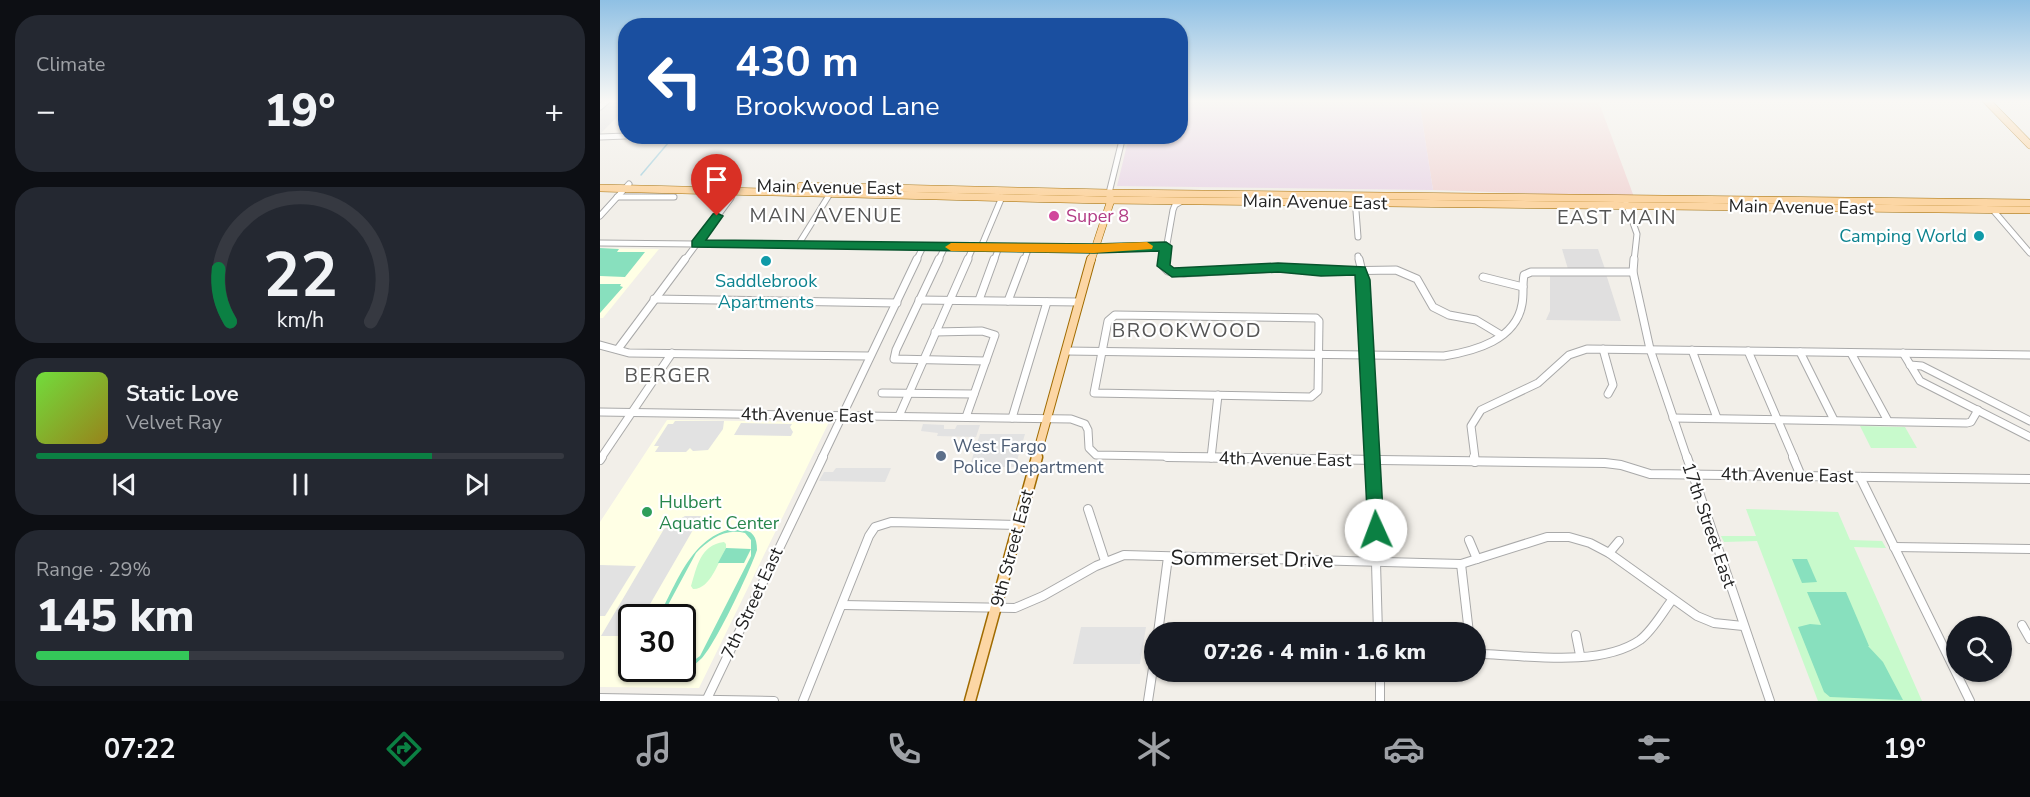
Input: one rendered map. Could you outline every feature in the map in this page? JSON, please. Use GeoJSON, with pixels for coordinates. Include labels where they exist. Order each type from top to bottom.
{"type":"FeatureCollection","features":[{"type":"Feature","properties":{"kind":"main road"},"geometry":{"type":"LineString","coordinates":[[2018,133],[2030,145]]}},
{"type":"Feature","properties":{"kind":"main road","name":"Main Avenue East"},"geometry":{"type":"LineString","coordinates":[[600,183],[627,186],[1002,197],[2030,203]]}},
{"type":"Feature","properties":{"kind":"main road","name":"Main Avenue East"},"geometry":{"type":"LineString","coordinates":[[600,188],[627,186],[883,187],[1050,192],[1108,198],[1183,201],[1356,199]]}},
{"type":"Feature","properties":{"kind":"main road"},"geometry":{"type":"LineString","coordinates":[[831,192],[840,189],[883,187]]}},
{"type":"Feature","properties":{"kind":"main road"},"geometry":{"type":"LineString","coordinates":[[1002,197],[1008,194],[1050,192]]}},
{"type":"Feature","properties":{"kind":"main road","name":"9th Street East"},"geometry":{"type":"LineString","coordinates":[[970,701],[1108,198]]}},
{"type":"Feature","properties":{"kind":"main road"},"geometry":{"type":"LineString","coordinates":[[1851,208],[1851,205],[1855,203],[1881,204],[1886,201]]}},
{"type":"Feature","properties":{"kind":"main road","name":"Main Avenue East"},"geometry":{"type":"LineString","coordinates":[[1626,202],[2030,210]]}},
{"type":"Feature","properties":{"kind":"main road"},"geometry":{"type":"LineString","coordinates":[[1896,208],[1931,206],[1934,202]]}},
{"type":"Feature","properties":{"kind":"street"},"geometry":{"type":"LineString","coordinates":[[600,137],[618,136]]}},
{"type":"Feature","properties":{"kind":"street"},"geometry":{"type":"LineString","coordinates":[[1108,198],[1121,144]]}},
{"type":"Feature","properties":{"kind":"street"},"geometry":{"type":"LineString","coordinates":[[601,213],[627,186]]}},
{"type":"Feature","properties":{"kind":"street"},"geometry":{"type":"LineString","coordinates":[[798,245],[831,192]]}},
{"type":"Feature","properties":{"kind":"street"},"geometry":{"type":"LineString","coordinates":[[617,197],[674,197]]}},
{"type":"Feature","properties":{"kind":"street"},"geometry":{"type":"LineString","coordinates":[[981,247],[1002,197]]}},
{"type":"Feature","properties":{"kind":"street"},"geometry":{"type":"LineString","coordinates":[[618,349],[731,198]]}},
{"type":"Feature","properties":{"kind":"street"},"geometry":{"type":"LineString","coordinates":[[1356,199],[1358,237]]}},
{"type":"Feature","properties":{"kind":"street"},"geometry":{"type":"LineString","coordinates":[[1183,201],[1174,206],[1166,246],[1165,270],[1176,273],[1278,268],[1321,271],[1389,268],[1411,274],[1421,282],[1426,298],[1433,307],[1449,315],[1476,320],[1501,335]]}},
{"type":"Feature","properties":{"kind":"street","name":"17th Street East"},"geometry":{"type":"LineString","coordinates":[[1626,202],[1637,234],[1633,272],[1650,350],[1770,701]]}},
{"type":"Feature","properties":{"kind":"street"},"geometry":{"type":"LineString","coordinates":[[1993,210],[2030,253]]}},
{"type":"Feature","properties":{"kind":"street"},"geometry":{"type":"LineString","coordinates":[[600,243],[1029,248],[1166,246]]}},
{"type":"Feature","properties":{"kind":"street","name":"7th Street East"},"geometry":{"type":"LineString","coordinates":[[706,700],[923,247]]}},
{"type":"Feature","properties":{"kind":"street"},"geometry":{"type":"LineString","coordinates":[[945,247],[896,350],[894,359],[986,361]]}},
{"type":"Feature","properties":{"kind":"street"},"geometry":{"type":"LineString","coordinates":[[899,416],[973,247]]}},
{"type":"Feature","properties":{"kind":"street"},"geometry":{"type":"LineString","coordinates":[[979,300],[999,247]]}},
{"type":"Feature","properties":{"kind":"street"},"geometry":{"type":"LineString","coordinates":[[1008,301],[1029,248]]}},
{"type":"Feature","properties":{"kind":"street"},"geometry":{"type":"LineString","coordinates":[[1358,256],[1364,280],[1378,622]]}},
{"type":"Feature","properties":{"kind":"street"},"geometry":{"type":"LineString","coordinates":[[1066,351],[1368,357],[1451,356],[1483,347],[1501,335],[1517,318],[1522,305],[1524,275],[1531,272],[1633,272]]}},
{"type":"Feature","properties":{"kind":"street"},"geometry":{"type":"LineString","coordinates":[[1483,277],[1523,286]]}},
{"type":"Feature","properties":{"kind":"street"},"geometry":{"type":"LineString","coordinates":[[654,299],[897,303]]}},
{"type":"Feature","properties":{"kind":"street"},"geometry":{"type":"LineString","coordinates":[[919,300],[1079,302]]}},
{"type":"Feature","properties":{"kind":"street"},"geometry":{"type":"LineString","coordinates":[[1012,418],[1047,302]]}},
{"type":"Feature","properties":{"kind":"street"},"geometry":{"type":"LineString","coordinates":[[1114,315],[1316,318],[1319,321],[1318,391],[1316,395],[1305,397],[1098,394],[1093,390],[1101,352],[1108,321],[1114,315]]}},
{"type":"Feature","properties":{"kind":"street"},"geometry":{"type":"LineString","coordinates":[[935,332],[994,334],[966,417]]}},
{"type":"Feature","properties":{"kind":"street"},"geometry":{"type":"LineString","coordinates":[[600,345],[629,353],[869,356]]}},
{"type":"Feature","properties":{"kind":"street"},"geometry":{"type":"LineString","coordinates":[[1603,349],[1613,385],[1608,393]]}},
{"type":"Feature","properties":{"kind":"street"},"geometry":{"type":"LineString","coordinates":[[1475,462],[1472,426],[1481,410],[1538,383],[1569,355],[1587,350],[2030,355]]}},
{"type":"Feature","properties":{"kind":"street"},"geometry":{"type":"LineString","coordinates":[[1692,350],[1717,418]]}},
{"type":"Feature","properties":{"kind":"street"},"geometry":{"type":"LineString","coordinates":[[1748,351],[1801,476]]}},
{"type":"Feature","properties":{"kind":"street"},"geometry":{"type":"LineString","coordinates":[[1800,352],[1834,420]]}},
{"type":"Feature","properties":{"kind":"street"},"geometry":{"type":"LineString","coordinates":[[600,460],[672,353]]}},
{"type":"Feature","properties":{"kind":"street"},"geometry":{"type":"LineString","coordinates":[[1851,353],[1888,421]]}},
{"type":"Feature","properties":{"kind":"street"},"geometry":{"type":"LineString","coordinates":[[1902,353],[1920,381],[2030,437]]}},
{"type":"Feature","properties":{"kind":"street"},"geometry":{"type":"LineString","coordinates":[[1910,365],[1922,366],[2030,421]]}},
{"type":"Feature","properties":{"kind":"street"},"geometry":{"type":"LineString","coordinates":[[882,393],[974,394]]}},
{"type":"Feature","properties":{"kind":"street"},"geometry":{"type":"LineString","coordinates":[[1211,458],[1218,395]]}},
{"type":"Feature","properties":{"kind":"street"},"geometry":{"type":"LineString","coordinates":[[1673,418],[1967,423],[1971,422],[1977,410]]}},
{"type":"Feature","properties":{"kind":"street","name":"4th Avenue East"},"geometry":{"type":"LineString","coordinates":[[600,412],[1071,419],[1085,424],[1088,430],[1089,448],[1096,455],[1605,463],[1622,465],[1650,474],[2030,479]]}},
{"type":"Feature","properties":{"kind":"street"},"geometry":{"type":"LineString","coordinates":[[1860,477],[1970,701]]}},
{"type":"Feature","properties":{"kind":"street"},"geometry":{"type":"LineString","coordinates":[[1088,509],[1105,561]]}},
{"type":"Feature","properties":{"kind":"street"},"geometry":{"type":"LineString","coordinates":[[803,701],[869,536],[875,527],[891,522],[1018,525]]}},
{"type":"Feature","properties":{"kind":"street","name":"Sommerset Drive"},"geometry":{"type":"LineString","coordinates":[[842,605],[1015,608],[1034,602],[1105,561],[1124,555],[1461,564],[1547,537],[1569,537],[1590,543],[1610,553],[1696,616],[1714,623],[1743,626]]}},
{"type":"Feature","properties":{"kind":"street"},"geometry":{"type":"LineString","coordinates":[[1469,540],[1477,559]]}},
{"type":"Feature","properties":{"kind":"street"},"geometry":{"type":"LineString","coordinates":[[1610,553],[1620,541]]}},
{"type":"Feature","properties":{"kind":"street"},"geometry":{"type":"LineString","coordinates":[[1894,547],[2030,549]]}},
{"type":"Feature","properties":{"kind":"street"},"geometry":{"type":"LineString","coordinates":[[1159,622],[1168,556]]}},
{"type":"Feature","properties":{"kind":"street"},"geometry":{"type":"LineString","coordinates":[[1461,564],[1468,622]]}},
{"type":"Feature","properties":{"kind":"street"},"geometry":{"type":"LineString","coordinates":[[1486,654],[1580,655],[1605,654],[1625,649],[1641,638],[1672,600]]}},
{"type":"Feature","properties":{"kind":"street"},"geometry":{"type":"LineString","coordinates":[[2026,626],[2030,639]]}},
{"type":"Feature","properties":{"kind":"street"},"geometry":{"type":"LineString","coordinates":[[1576,635],[1580,655]]}},
{"type":"Feature","properties":{"kind":"street"},"geometry":{"type":"LineString","coordinates":[[1148,701],[1151,682]]}},
{"type":"Feature","properties":{"kind":"street"},"geometry":{"type":"LineString","coordinates":[[1380,682],[1380,701]]}},
{"type":"Feature","properties":{"kind":"street"},"geometry":{"type":"LineString","coordinates":[[600,698],[774,701]]}},
{"type":"Feature","properties":{"kind":"shaded area"},"geometry":{"type":"Polygon","coordinates":[[[1188,133],[1424,133],[1433,190],[1117,186],[1127,144],[1188,144],[1188,133]]]}},
{"type":"Feature","properties":{"kind":"shaded area"},"geometry":{"type":"Polygon","coordinates":[[[1424,133],[1610,133],[1634,197],[1433,190],[1424,133]]]}},
{"type":"Feature","properties":{"kind":"shaded area"},"geometry":{"type":"Polygon","coordinates":[[[600,248],[659,249],[603,318],[600,318],[600,248]]]}},
{"type":"Feature","properties":{"kind":"shaded area"},"geometry":{"type":"Polygon","coordinates":[[[1562,249],[1598,249],[1605,269],[1568,269],[1562,249]]]}},
{"type":"Feature","properties":{"kind":"shaded area"},"geometry":{"type":"Polygon","coordinates":[[[1550,273],[1606,274],[1621,321],[1546,320],[1550,311],[1550,273]]]}},
{"type":"Feature","properties":{"kind":"shaded area"},"geometry":{"type":"Polygon","coordinates":[[[667,420],[829,422],[699,688],[600,687],[600,522],[667,420]]]}},
{"type":"Feature","properties":{"kind":"shaded area"},"geometry":{"type":"Polygon","coordinates":[[[675,421],[724,421],[723,429],[708,450],[693,451],[690,448],[686,452],[655,452],[659,446],[654,446],[668,424],[673,424],[675,421]]]}},
{"type":"Feature","properties":{"kind":"shaded area"},"geometry":{"type":"Polygon","coordinates":[[[741,423],[792,424],[790,427],[793,432],[791,436],[734,435],[741,423]]]}},
{"type":"Feature","properties":{"kind":"shaded area"},"geometry":{"type":"Polygon","coordinates":[[[923,424],[944,425],[944,429],[955,429],[957,425],[980,425],[976,437],[937,436],[938,433],[921,431],[923,424]]]}},
{"type":"Feature","properties":{"kind":"shaded area"},"geometry":{"type":"Polygon","coordinates":[[[980,434],[1025,434],[1015,467],[985,467],[986,462],[971,462],[980,434]]]}},
{"type":"Feature","properties":{"kind":"shaded area"},"geometry":{"type":"Polygon","coordinates":[[[836,468],[891,468],[885,482],[819,481],[824,472],[833,472],[836,468]]]}},
{"type":"Feature","properties":{"kind":"shaded area"},"geometry":{"type":"Polygon","coordinates":[[[685,516],[701,516],[650,604],[620,604],[664,529],[685,516]]]}},
{"type":"Feature","properties":{"kind":"shaded area"},"geometry":{"type":"Polygon","coordinates":[[[600,565],[636,566],[605,616],[600,616],[600,565]]]}},
{"type":"Feature","properties":{"kind":"shaded area"},"geometry":{"type":"Polygon","coordinates":[[[618,607],[618,636],[601,636],[618,607]]]}},
{"type":"Feature","properties":{"kind":"shaded area"},"geometry":{"type":"Polygon","coordinates":[[[1081,627],[1144,627],[1140,664],[1073,664],[1081,627]]]}},
{"type":"Feature","properties":{"kind":"green space"},"geometry":{"type":"Polygon","coordinates":[[[600,248],[619,249],[617,252],[645,252],[625,277],[600,276],[600,248]]]}},
{"type":"Feature","properties":{"kind":"green space"},"geometry":{"type":"Polygon","coordinates":[[[600,284],[621,284],[620,286],[623,287],[600,313],[600,284]]]}},
{"type":"Feature","properties":{"kind":"green space"},"geometry":{"type":"Polygon","coordinates":[[[1860,426],[1905,427],[1917,448],[1871,448],[1860,426]]]}},
{"type":"Feature","properties":{"kind":"green space"},"geometry":{"type":"Polygon","coordinates":[[[1746,509],[1838,512],[1850,540],[1882,541],[1886,548],[1854,547],[1922,701],[1818,701],[1757,541],[1724,542],[1721,536],[1756,536],[1746,509]]]}},
{"type":"Feature","properties":{"kind":"green space"},"geometry":{"type":"Polygon","coordinates":[[[740,528],[748,531],[753,535],[757,550],[716,638],[696,663],[696,659],[700,656],[751,556],[751,540],[745,533],[730,532],[706,544],[696,553],[669,604],[665,604],[688,561],[710,538],[724,531],[740,528]]]}},
{"type":"Feature","properties":{"kind":"green space"},"geometry":{"type":"Polygon","coordinates":[[[724,542],[726,548],[713,574],[704,585],[693,589],[691,586],[701,558],[710,547],[724,542]]]}},
{"type":"Feature","properties":{"kind":"green space"},"geometry":{"type":"Polygon","coordinates":[[[726,548],[751,549],[744,563],[718,563],[726,548]]]}},
{"type":"Feature","properties":{"kind":"green space"},"geometry":{"type":"Polygon","coordinates":[[[1792,559],[1807,559],[1817,582],[1802,583],[1792,559]]]}},
{"type":"Feature","properties":{"kind":"green space"},"geometry":{"type":"Polygon","coordinates":[[[1807,592],[1846,592],[1868,646],[1883,662],[1903,700],[1830,697],[1824,692],[1798,627],[1810,624],[1821,625],[1807,592]]]}},
{"type":"Feature","properties":{"kind":"waterway"},"geometry":{"type":"LineString","coordinates":[[641,175],[667,144]]}},
{"type":"Feature","properties":{"kind":"slow traffic"},"geometry":{"type":"LineString","coordinates":[[951,247],[1120,248],[1147,246]]}},
{"type":"Feature","properties":{"kind":"place","name":"Super 8"},"geometry":{"type":"Point","coordinates":[1054,216]}},
{"type":"Feature","properties":{"kind":"place","name":"Camping World"},"geometry":{"type":"Point","coordinates":[1979,236]}},
{"type":"Feature","properties":{"kind":"place","name":"Saddlebrook Apartments"},"geometry":{"type":"Point","coordinates":[766,261]}},
{"type":"Feature","properties":{"kind":"place","name":"West Fargo Police Department"},"geometry":{"type":"Point","coordinates":[941,456]}},
{"type":"Feature","properties":{"kind":"place","name":"Hulbert Aquatic Center"},"geometry":{"type":"Point","coordinates":[647,512]}},
{"type":"Feature","properties":{"kind":"district","name":"MAIN AVENUE"},"geometry":{"type":"Point","coordinates":[826,215]}},
{"type":"Feature","properties":{"kind":"district","name":"EAST MAIN"},"geometry":{"type":"Point","coordinates":[1617,217]}},
{"type":"Feature","properties":{"kind":"district","name":"BROOKWOOD"},"geometry":{"type":"Point","coordinates":[1187,330]}},
{"type":"Feature","properties":{"kind":"district","name":"BERGER"},"geometry":{"type":"Point","coordinates":[668,375]}},
{"type":"Feature","properties":{"kind":"route"},"geometry":{"type":"LineString","coordinates":[[717,216],[696,244],[1094,248],[1166,246],[1163,266],[1168,272],[1278,268],[1321,271],[1360,270],[1364,280],[1376,530]]}}]}
